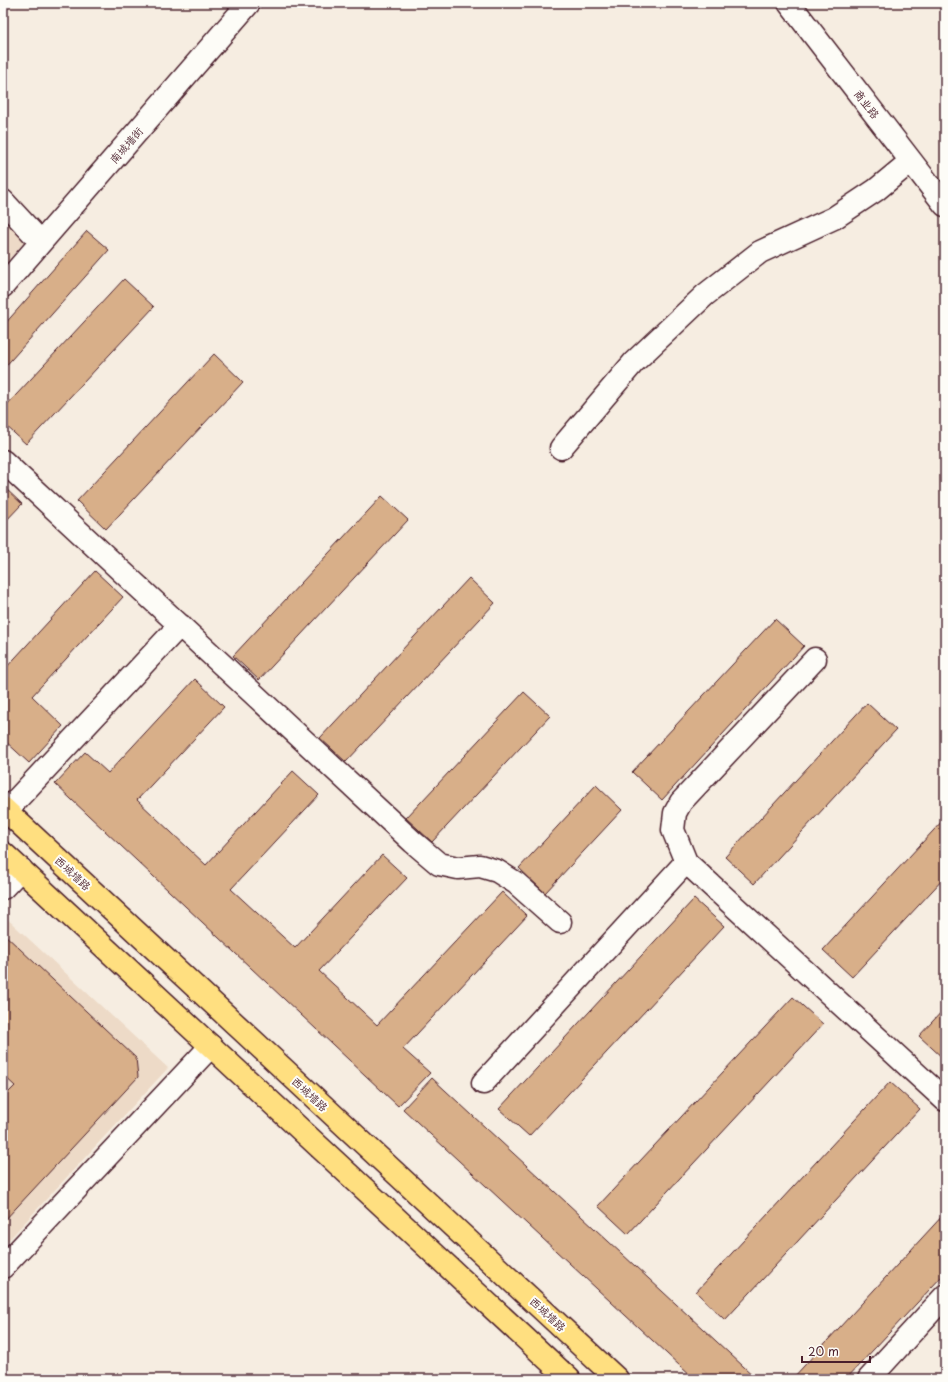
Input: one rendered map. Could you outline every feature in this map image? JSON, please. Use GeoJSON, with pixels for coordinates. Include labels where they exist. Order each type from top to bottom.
{"type":"FeatureCollection","features":[{"type":"Feature","properties":{"kind":"main road","name":"西城墙路"},"geometry":{"type":"LineString","coordinates":[[5,810],[617,1379]]}},
{"type":"Feature","properties":{"kind":"main road"},"geometry":{"type":"LineString","coordinates":[[3,853],[570,1379]]}},
{"type":"Feature","properties":{"kind":"street","name":"南城墙街"},"geometry":{"type":"LineString","coordinates":[[3,286],[249,3]]}},
{"type":"Feature","properties":{"kind":"street","name":"商业路"},"geometry":{"type":"LineString","coordinates":[[789,3],[945,206]]}},
{"type":"Feature","properties":{"kind":"street"},"geometry":{"type":"LineString","coordinates":[[561,448],[634,362],[705,295],[760,252],[834,218],[876,190],[911,161]]}},
{"type":"Feature","properties":{"kind":"street"},"geometry":{"type":"LineString","coordinates":[[3,201],[41,242]]}},
{"type":"Feature","properties":{"kind":"street"},"geometry":{"type":"LineString","coordinates":[[3,461],[413,842],[439,864],[458,868],[480,866],[497,871],[516,883],[560,922]]}},
{"type":"Feature","properties":{"kind":"street"},"geometry":{"type":"LineString","coordinates":[[5,810],[180,625]]}},
{"type":"Feature","properties":{"kind":"street"},"geometry":{"type":"LineString","coordinates":[[814,659],[681,802],[675,813],[673,830],[686,862],[945,1100]]}},
{"type":"Feature","properties":{"kind":"street"},"geometry":{"type":"LineString","coordinates":[[483,1083],[686,862]]}},
{"type":"Feature","properties":{"kind":"street"},"geometry":{"type":"LineString","coordinates":[[3,888],[21,869]]}},
{"type":"Feature","properties":{"kind":"street"},"geometry":{"type":"LineString","coordinates":[[3,1267],[210,1046]]}},
{"type":"Feature","properties":{"kind":"street"},"geometry":{"type":"LineString","coordinates":[[869,1379],[945,1296]]}},
{"type":"Feature","properties":{"kind":"shaded area"},"geometry":{"type":"Polygon","coordinates":[[[3,215],[27,239],[3,266],[3,215]]]}},
{"type":"Feature","properties":{"kind":"shaded area"},"geometry":{"type":"Polygon","coordinates":[[[3,915],[168,1068],[3,1246],[3,915]]]}},
{"type":"Feature","properties":{"kind":"building"},"geometry":{"type":"Polygon","coordinates":[[[87,231],[109,250],[3,369],[3,326],[87,231]]]}},
{"type":"Feature","properties":{"kind":"building"},"geometry":{"type":"Polygon","coordinates":[[[124,279],[154,307],[26,444],[3,423],[3,409],[124,279]]]}},
{"type":"Feature","properties":{"kind":"building"},"geometry":{"type":"Polygon","coordinates":[[[214,354],[243,382],[106,529],[77,501],[214,354]]]}},
{"type":"Feature","properties":{"kind":"building"},"geometry":{"type":"Polygon","coordinates":[[[3,486],[22,504],[3,524],[3,486]]]}},
{"type":"Feature","properties":{"kind":"building"},"geometry":{"type":"Polygon","coordinates":[[[382,496],[408,520],[259,680],[233,656],[382,496]]]}},
{"type":"Feature","properties":{"kind":"building"},"geometry":{"type":"Polygon","coordinates":[[[95,571],[123,597],[32,696],[63,726],[29,763],[3,739],[3,669],[4,670],[95,571]]]}},
{"type":"Feature","properties":{"kind":"building"},"geometry":{"type":"Polygon","coordinates":[[[469,578],[495,603],[346,762],[320,738],[469,578]]]}},
{"type":"Feature","properties":{"kind":"building"},"geometry":{"type":"Polygon","coordinates":[[[775,619],[804,646],[662,800],[632,772],[775,619]]]}},
{"type":"Feature","properties":{"kind":"building"},"geometry":{"type":"Polygon","coordinates":[[[195,679],[224,707],[137,800],[206,865],[293,771],[319,795],[231,889],[295,948],[382,855],[407,878],[319,971],[377,1025],[502,892],[527,916],[403,1049],[430,1073],[398,1106],[55,784],[85,752],[108,773],[195,679]]]}},
{"type":"Feature","properties":{"kind":"building"},"geometry":{"type":"Polygon","coordinates":[[[524,692],[550,716],[432,842],[406,818],[524,692]]]}},
{"type":"Feature","properties":{"kind":"building"},"geometry":{"type":"Polygon","coordinates":[[[867,703],[896,730],[754,884],[725,857],[867,703]]]}},
{"type":"Feature","properties":{"kind":"building"},"geometry":{"type":"Polygon","coordinates":[[[596,785],[622,810],[545,893],[519,868],[596,785]]]}},
{"type":"Feature","properties":{"kind":"building"},"geometry":{"type":"Polygon","coordinates":[[[945,818],[945,877],[852,977],[823,950],[945,818]]]}},
{"type":"Feature","properties":{"kind":"building"},"geometry":{"type":"Polygon","coordinates":[[[694,899],[724,926],[529,1136],[499,1109],[694,899]]]}},
{"type":"Feature","properties":{"kind":"building"},"geometry":{"type":"Polygon","coordinates":[[[3,933],[136,1058],[138,1077],[3,1222],[3,1098],[15,1086],[3,1075],[3,933]]]}},
{"type":"Feature","properties":{"kind":"building"},"geometry":{"type":"Polygon","coordinates":[[[793,997],[823,1024],[628,1234],[598,1206],[793,997]]]}},
{"type":"Feature","properties":{"kind":"building"},"geometry":{"type":"Polygon","coordinates":[[[945,1008],[945,1060],[919,1036],[945,1008]]]}},
{"type":"Feature","properties":{"kind":"building"},"geometry":{"type":"Polygon","coordinates":[[[432,1078],[757,1379],[694,1379],[403,1109],[432,1078]]]}},
{"type":"Feature","properties":{"kind":"building"},"geometry":{"type":"Polygon","coordinates":[[[890,1082],[920,1109],[725,1320],[696,1292],[890,1082]]]}},
{"type":"Feature","properties":{"kind":"building"},"geometry":{"type":"Polygon","coordinates":[[[945,1213],[945,1273],[846,1379],[792,1379],[945,1213]]]}}]}
